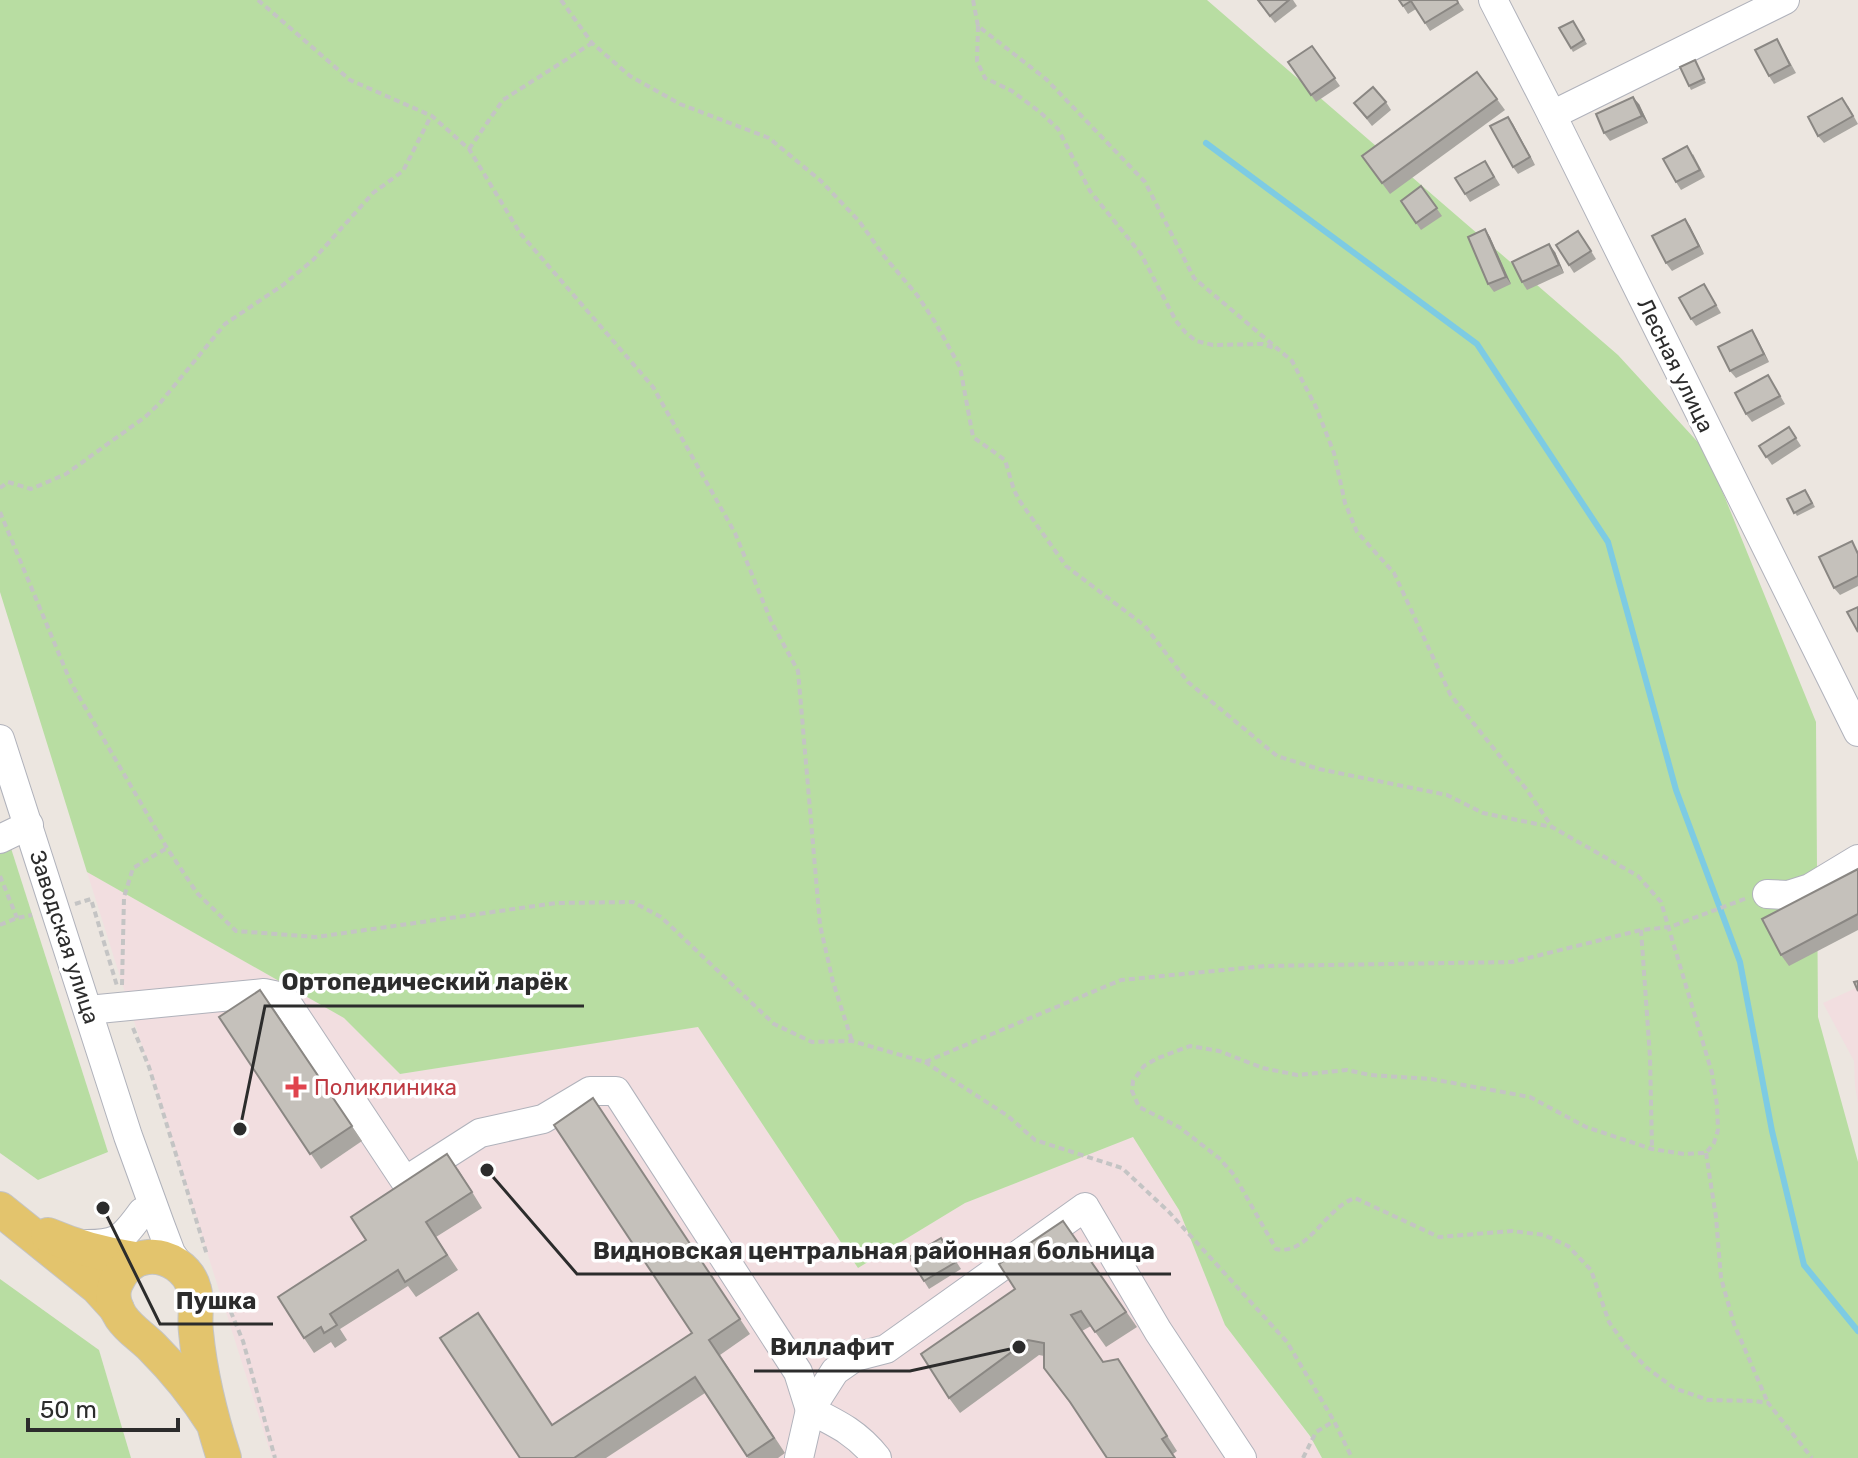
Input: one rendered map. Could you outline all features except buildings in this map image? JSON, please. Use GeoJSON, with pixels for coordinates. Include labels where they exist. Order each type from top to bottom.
{"type":"FeatureCollection","features":[{"type":"Feature","properties":{"kind":"main road"},"geometry":{"type":"LineString","coordinates":[[6,1213],[70,1244],[113,1256],[165,1258],[202,1279]]}},
{"type":"Feature","properties":{"kind":"main road"},"geometry":{"type":"LineString","coordinates":[[6,1213],[97,1287],[117,1309]]}},
{"type":"Feature","properties":{"kind":"main road"},"geometry":{"type":"LineString","coordinates":[[139,1258],[121,1273],[114,1286],[112,1297],[117,1309],[122,1319],[195,1396],[213,1423]]}},
{"type":"Feature","properties":{"kind":"main road"},"geometry":{"type":"LineString","coordinates":[[139,1334],[156,1336],[182,1324],[193,1310],[202,1279]]}},
{"type":"Feature","properties":{"kind":"main road"},"geometry":{"type":"LineString","coordinates":[[202,1279],[195,1329],[213,1423],[224,1458]]}},
{"type":"Feature","properties":{"kind":"street","name":"Лесная улица"},"geometry":{"type":"LineString","coordinates":[[1493,0],[1858,732]]}},
{"type":"Feature","properties":{"kind":"street"},"geometry":{"type":"LineString","coordinates":[[1552,115],[1785,0]]}},
{"type":"Feature","properties":{"kind":"street","name":"Заводская улица"},"geometry":{"type":"LineString","coordinates":[[0,739],[128,1136]]}},
{"type":"Feature","properties":{"kind":"street"},"geometry":{"type":"LineString","coordinates":[[0,839],[29,825]]}},
{"type":"Feature","properties":{"kind":"street"},"geometry":{"type":"LineString","coordinates":[[1754,896],[1788,895],[1810,888],[1858,859]]}},
{"type":"Feature","properties":{"kind":"street"},"geometry":{"type":"LineString","coordinates":[[88,1010],[264,993],[283,997],[405,1181],[480,1133],[543,1119],[590,1091],[616,1091],[798,1372],[810,1410],[863,1441],[877,1458]]}},
{"type":"Feature","properties":{"kind":"street"},"geometry":{"type":"LineString","coordinates":[[128,1136],[171,1253],[202,1279]]}},
{"type":"Feature","properties":{"kind":"street"},"geometry":{"type":"LineString","coordinates":[[128,1136],[141,1185],[139,1258]]}},
{"type":"Feature","properties":{"kind":"street"},"geometry":{"type":"LineString","coordinates":[[799,1458],[810,1410],[835,1371],[855,1357],[886,1349],[1085,1207],[1158,1331],[1242,1458]]}},
{"type":"Feature","properties":{"kind":"street"},"geometry":{"type":"LineString","coordinates":[[70,1244],[113,1242],[127,1234],[142,1212]]}},
{"type":"Feature","properties":{"kind":"path"},"geometry":{"type":"LineString","coordinates":[[258,0],[350,80],[432,116],[469,149],[520,233],[653,387],[735,533],[771,621],[798,671],[820,925],[833,982],[852,1041]]}},
{"type":"Feature","properties":{"kind":"path"},"geometry":{"type":"LineString","coordinates":[[561,0],[592,43],[630,76],[680,104],[769,138],[821,181],[859,221],[917,295],[960,367],[973,437],[1005,460],[1019,500],[1066,566],[1145,626],[1188,682],[1260,743],[1277,756],[1319,769],[1447,795],[1483,813],[1552,827],[1638,876],[1661,902],[1709,1060],[1717,1105],[1718,1130],[1714,1143],[1706,1153],[1721,1278],[1734,1324],[1768,1403],[1812,1458]]}},
{"type":"Feature","properties":{"kind":"path"},"geometry":{"type":"LineString","coordinates":[[973,0],[978,26],[977,61],[985,78],[1012,91],[1058,129],[1090,191],[1141,254],[1176,321],[1186,333],[1196,341],[1213,345],[1262,344],[1281,350]]}},
{"type":"Feature","properties":{"kind":"path"},"geometry":{"type":"LineString","coordinates":[[978,26],[1046,79],[1145,182],[1194,278],[1292,361],[1316,407],[1334,453],[1345,503],[1357,532],[1394,573],[1450,694],[1527,790],[1552,827]]}},
{"type":"Feature","properties":{"kind":"path"},"geometry":{"type":"LineString","coordinates":[[469,149],[503,100],[592,43]]}},
{"type":"Feature","properties":{"kind":"path"},"geometry":{"type":"LineString","coordinates":[[0,488],[8,482],[31,489],[66,474],[145,417],[225,324],[283,285],[313,260],[373,193],[403,171],[432,116]]}},
{"type":"Feature","properties":{"kind":"path"},"geometry":{"type":"LineString","coordinates":[[0,512],[71,683],[167,848],[197,893],[236,931],[316,937],[556,903],[633,902],[661,917],[774,1024],[812,1042],[852,1041],[925,1062],[1008,1116],[1035,1140],[1122,1168],[1169,1212],[1287,1342],[1352,1458]]}},
{"type":"Feature","properties":{"kind":"path"},"geometry":{"type":"LineString","coordinates":[[167,848],[133,868],[124,897],[121,999],[149,1067],[199,1233],[202,1279],[243,1341],[275,1458]]}},
{"type":"Feature","properties":{"kind":"path"},"geometry":{"type":"LineString","coordinates":[[0,876],[17,918],[0,925]]}},
{"type":"Feature","properties":{"kind":"path"},"geometry":{"type":"LineString","coordinates":[[925,1062],[1121,980],[1265,966],[1512,962],[1641,930],[1670,927],[1754,896]]}},
{"type":"Feature","properties":{"kind":"path"},"geometry":{"type":"LineString","coordinates":[[1641,930],[1650,1057],[1652,1149]]}},
{"type":"Feature","properties":{"kind":"path"},"geometry":{"type":"LineString","coordinates":[[1706,1153],[1684,1154],[1652,1149],[1586,1127],[1530,1097],[1431,1079],[1370,1075],[1347,1070],[1297,1075],[1263,1068],[1219,1051],[1190,1046],[1144,1066],[1133,1081],[1132,1091],[1139,1107],[1179,1127],[1219,1158],[1234,1175],[1276,1249],[1286,1251],[1302,1243],[1344,1202],[1355,1198],[1439,1237],[1512,1231],[1544,1235],[1568,1246],[1591,1270],[1609,1322],[1647,1368],[1674,1388],[1708,1400],[1768,1403]]}},
{"type":"Feature","properties":{"kind":"path"},"geometry":{"type":"LineString","coordinates":[[1303,1458],[1316,1432],[1334,1421]]}},
{"type":"Feature","properties":{"kind":"shaded area"},"geometry":{"type":"Polygon","coordinates":[[[87,872],[344,1018],[400,1074],[698,1027],[858,1268],[965,1203],[1133,1137],[1179,1210],[1225,1325],[1310,1437],[1322,1458],[272,1458],[87,872]]]}},
{"type":"Feature","properties":{"kind":"shaded area"},"geometry":{"type":"Polygon","coordinates":[[[1858,987],[1858,1104],[1854,1061],[1823,1003],[1858,987]]]}},
{"type":"Feature","properties":{"kind":"green space"},"geometry":{"type":"Polygon","coordinates":[[[0,0],[1207,0],[1618,355],[1706,451],[1816,722],[1818,1017],[1858,1162],[1858,1458],[1322,1458],[1310,1436],[1225,1325],[1179,1210],[1133,1137],[965,1203],[858,1268],[698,1027],[400,1074],[344,1018],[87,872],[0,592],[0,0]]]}},
{"type":"Feature","properties":{"kind":"green space"},"geometry":{"type":"Polygon","coordinates":[[[9,842],[108,1152],[38,1180],[0,1153],[0,848],[9,842]]]}},
{"type":"Feature","properties":{"kind":"green space"},"geometry":{"type":"Polygon","coordinates":[[[0,1279],[99,1350],[131,1458],[0,1458],[0,1279]]]}},
{"type":"Feature","properties":{"kind":"waterway"},"geometry":{"type":"LineString","coordinates":[[1206,143],[1477,344],[1608,542],[1676,790],[1740,962],[1772,1131],[1804,1265],[1858,1331]]}},
{"type":"Feature","properties":{"kind":"place","name":"Поликлиника"},"geometry":{"type":"Point","coordinates":[296,1087]}},
{"type":"Feature","properties":{"kind":"place","name":"Ортопедический ларёк"},"geometry":{"type":"Point","coordinates":[240,1129]}},
{"type":"Feature","properties":{"kind":"place","name":"Видновская центральная районная больница"},"geometry":{"type":"Point","coordinates":[487,1170]}},
{"type":"Feature","properties":{"kind":"place","name":"Пушка"},"geometry":{"type":"Point","coordinates":[103,1208]}},
{"type":"Feature","properties":{"kind":"place","name":"Виллафит"},"geometry":{"type":"Point","coordinates":[1019,1347]}}]}
